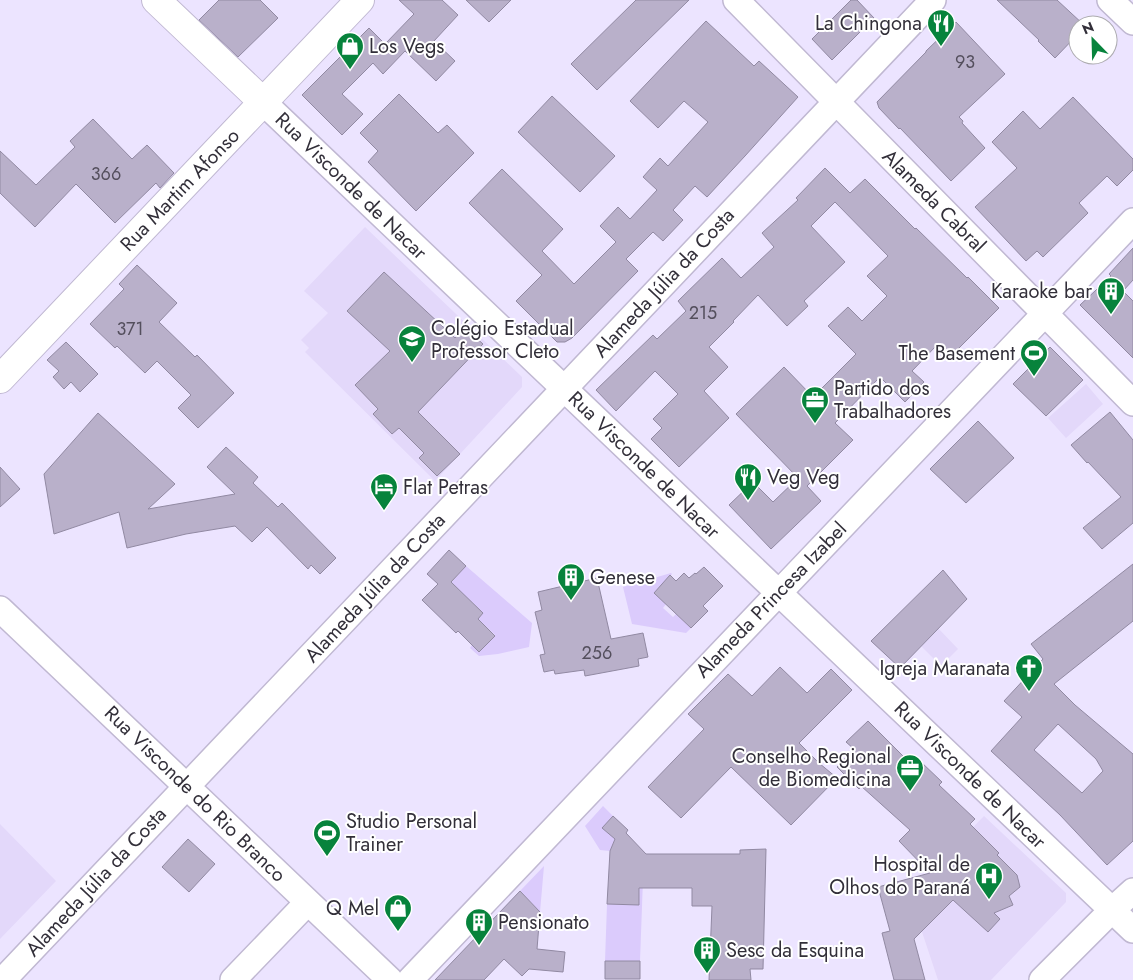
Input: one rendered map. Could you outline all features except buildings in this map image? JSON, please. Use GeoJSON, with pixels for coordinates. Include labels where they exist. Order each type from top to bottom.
{"type":"FeatureCollection","features":[{"type":"Feature","properties":{"kind":"main road","name":"Rua Visconde de Nacar"},"geometry":{"type":"LineString","coordinates":[[156,0],[263,102]]}},
{"type":"Feature","properties":{"kind":"main road","name":"Rua Martim Afonso"},"geometry":{"type":"LineString","coordinates":[[0,379],[360,0]]}},
{"type":"Feature","properties":{"kind":"street","name":"Alameda Cabral"},"geometry":{"type":"LineString","coordinates":[[736,0],[1133,403]]}},
{"type":"Feature","properties":{"kind":"street","name":"Alameda Júlia da Costa"},"geometry":{"type":"LineString","coordinates":[[3,980],[933,0]]}},
{"type":"Feature","properties":{"kind":"street"},"geometry":{"type":"LineString","coordinates":[[1110,0],[1133,22]]}},
{"type":"Feature","properties":{"kind":"street","name":"Rua Visconde de Nacar"},"geometry":{"type":"LineString","coordinates":[[263,102],[1133,930]]}},
{"type":"Feature","properties":{"kind":"street","name":"Alameda Princesa Izabel"},"geometry":{"type":"LineString","coordinates":[[410,980],[1133,221]]}},
{"type":"Feature","properties":{"kind":"street","name":"Rua Visconde do Rio Branco"},"geometry":{"type":"LineString","coordinates":[[0,609],[390,980]]}},
{"type":"Feature","properties":{"kind":"street"},"geometry":{"type":"LineString","coordinates":[[1042,980],[1133,891]]}},
{"type":"Feature","properties":{"kind":"street"},"geometry":{"type":"LineString","coordinates":[[233,980],[308,902]]}},
{"type":"Feature","properties":{"kind":"shaded area","name":"Colégio Estadual Professor Cleto"},"geometry":{"type":"Polygon","coordinates":[[[365,227],[522,377],[522,387],[435,481],[305,352],[309,348],[301,340],[328,313],[304,291],[365,227]]]}},
{"type":"Feature","properties":{"kind":"shaded area"},"geometry":{"type":"Polygon","coordinates":[[[1086,384],[1103,404],[1066,438],[1048,418],[1086,384]]]}},
{"type":"Feature","properties":{"kind":"shaded area"},"geometry":{"type":"Polygon","coordinates":[[[466,566],[532,623],[529,647],[479,656],[470,648],[472,645],[479,652],[495,635],[478,619],[483,613],[472,602],[467,607],[447,587],[466,566]]]}},
{"type":"Feature","properties":{"kind":"shaded area"},"geometry":{"type":"Polygon","coordinates":[[[671,573],[654,593],[666,604],[663,608],[673,617],[676,614],[691,628],[686,633],[632,624],[623,587],[671,573]]]}},
{"type":"Feature","properties":{"kind":"shaded area"},"geometry":{"type":"Polygon","coordinates":[[[938,628],[958,649],[941,666],[921,646],[938,628]]]}},
{"type":"Feature","properties":{"kind":"shaded area"},"geometry":{"type":"Polygon","coordinates":[[[603,806],[613,816],[603,828],[615,839],[610,851],[600,850],[585,826],[603,806]]]}},
{"type":"Feature","properties":{"kind":"shaded area","name":"Hospital de Olhos do Paraná"},"geometry":{"type":"Polygon","coordinates":[[[984,816],[1066,893],[1066,902],[991,980],[938,980],[909,893],[984,816]]]}},
{"type":"Feature","properties":{"kind":"shaded area"},"geometry":{"type":"Polygon","coordinates":[[[0,824],[56,881],[0,939],[0,824]]]}},
{"type":"Feature","properties":{"kind":"shaded area"},"geometry":{"type":"Polygon","coordinates":[[[640,848],[644,852],[640,961],[605,961],[607,904],[639,904],[640,848]]]}},
{"type":"Feature","properties":{"kind":"shaded area"},"geometry":{"type":"Polygon","coordinates":[[[544,866],[540,912],[520,891],[544,866]]]}},
{"type":"Feature","properties":{"kind":"place","name":"La Chingona"},"geometry":{"type":"Point","coordinates":[941,47]}},
{"type":"Feature","properties":{"kind":"place","name":"Los Vegs"},"geometry":{"type":"Point","coordinates":[350,70]}},
{"type":"Feature","properties":{"kind":"place","name":"Karaoke bar"},"geometry":{"type":"Point","coordinates":[1111,315]}},
{"type":"Feature","properties":{"kind":"place","name":"Colégio Estadual Professor Cleto"},"geometry":{"type":"Point","coordinates":[412,363]}},
{"type":"Feature","properties":{"kind":"place","name":"The Basement"},"geometry":{"type":"Point","coordinates":[1034,377]}},
{"type":"Feature","properties":{"kind":"place","name":"Partido dos Trabalhadores"},"geometry":{"type":"Point","coordinates":[815,424]}},
{"type":"Feature","properties":{"kind":"place","name":"Veg Veg"},"geometry":{"type":"Point","coordinates":[748,501]}},
{"type":"Feature","properties":{"kind":"place","name":"Flat Petras"},"geometry":{"type":"Point","coordinates":[384,511]}},
{"type":"Feature","properties":{"kind":"place","name":"Genese"},"geometry":{"type":"Point","coordinates":[571,601]}},
{"type":"Feature","properties":{"kind":"place","name":"Igreja Maranata"},"geometry":{"type":"Point","coordinates":[1029,692]}},
{"type":"Feature","properties":{"kind":"place","name":"Conselho Regional de Biomedicina"},"geometry":{"type":"Point","coordinates":[910,792]}},
{"type":"Feature","properties":{"kind":"place","name":"Studio Personal Trainer"},"geometry":{"type":"Point","coordinates":[327,857]}},
{"type":"Feature","properties":{"kind":"place","name":"Hospital de Olhos do Paraná"},"geometry":{"type":"Point","coordinates":[989,900]}},
{"type":"Feature","properties":{"kind":"place","name":"Q Mel"},"geometry":{"type":"Point","coordinates":[398,932]}},
{"type":"Feature","properties":{"kind":"place","name":"Pensionato"},"geometry":{"type":"Point","coordinates":[479,946]}},
{"type":"Feature","properties":{"kind":"place","name":"Sesc da Esquina"},"geometry":{"type":"Point","coordinates":[707,974]}}]}
